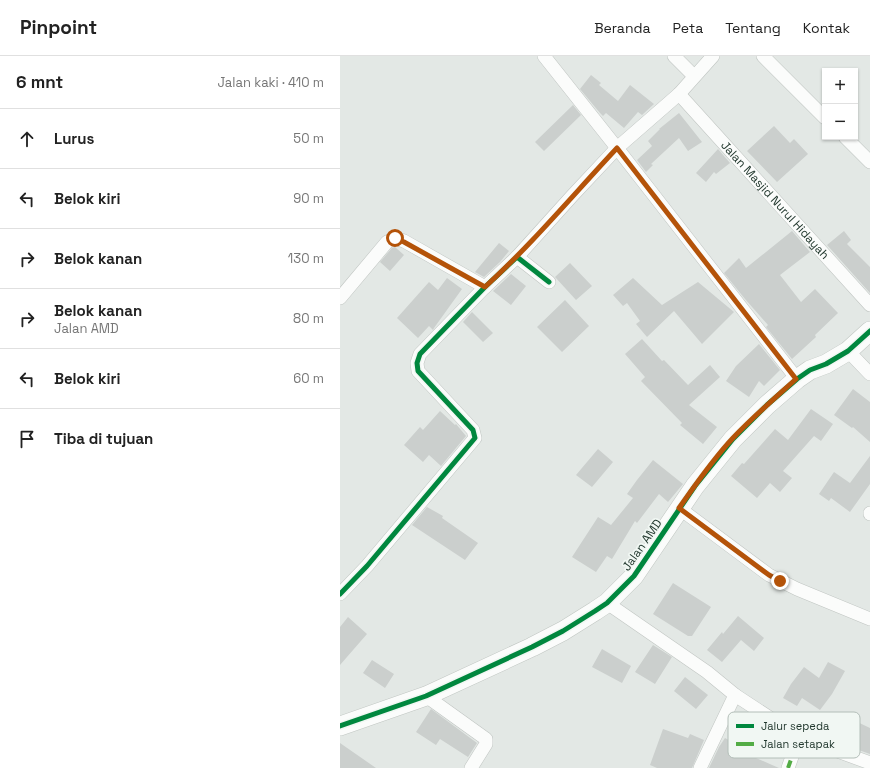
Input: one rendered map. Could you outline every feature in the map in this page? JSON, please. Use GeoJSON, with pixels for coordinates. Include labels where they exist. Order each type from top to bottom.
{"type":"FeatureCollection","features":[{"type":"Feature","properties":{"kind":"street"},"geometry":{"type":"LineString","coordinates":[[544,56],[796,379]]}},
{"type":"Feature","properties":{"kind":"street"},"geometry":{"type":"LineString","coordinates":[[674,56],[694,76]]}},
{"type":"Feature","properties":{"kind":"street"},"geometry":{"type":"LineString","coordinates":[[340,594],[367,566],[453,462],[474,440],[475,435],[473,430],[418,371],[417,363],[420,354],[485,287],[517,257],[617,148],[679,94],[714,56]]}},
{"type":"Feature","properties":{"kind":"street"},"geometry":{"type":"LineString","coordinates":[[763,56],[822,115]]}},
{"type":"Feature","properties":{"kind":"street","name":"Jalan Masjid Nurul Hidayah"},"geometry":{"type":"LineString","coordinates":[[679,94],[870,305]]}},
{"type":"Feature","properties":{"kind":"street"},"geometry":{"type":"LineString","coordinates":[[848,140],[870,162]]}},
{"type":"Feature","properties":{"kind":"street"},"geometry":{"type":"LineString","coordinates":[[340,298],[387,242],[395,238],[485,287]]}},
{"type":"Feature","properties":{"kind":"street"},"geometry":{"type":"LineString","coordinates":[[517,257],[549,282]]}},
{"type":"Feature","properties":{"kind":"street","name":"Jalan AMD"},"geometry":{"type":"LineString","coordinates":[[341,724],[426,696],[550,638],[586,618],[607,602],[642,567],[679,508],[733,439],[796,379],[810,370],[826,364],[848,351],[870,331]]}},
{"type":"Feature","properties":{"kind":"street"},"geometry":{"type":"LineString","coordinates":[[848,351],[870,374]]}},
{"type":"Feature","properties":{"kind":"street"},"geometry":{"type":"LineString","coordinates":[[679,508],[769,575],[797,589],[870,619]]}},
{"type":"Feature","properties":{"kind":"street"},"geometry":{"type":"LineString","coordinates":[[607,602],[707,672],[735,695],[761,712]]}},
{"type":"Feature","properties":{"kind":"street"},"geometry":{"type":"LineString","coordinates":[[700,768],[735,695]]}},
{"type":"Feature","properties":{"kind":"street"},"geometry":{"type":"LineString","coordinates":[[426,696],[486,739],[486,744],[471,768]]}},
{"type":"Feature","properties":{"kind":"street"},"geometry":{"type":"LineString","coordinates":[[788,768],[792,758]]}},
{"type":"Feature","properties":{"kind":"street"},"geometry":{"type":"LineString","coordinates":[[854,758],[870,764]]}},
{"type":"Feature","properties":{"kind":"building"},"geometry":{"type":"Polygon","coordinates":[[[591,75],[601,83],[599,85],[618,101],[630,85],[654,104],[642,115],[638,112],[624,128],[606,113],[603,116],[580,89],[591,75]]]}},
{"type":"Feature","properties":{"kind":"building"},"geometry":{"type":"Polygon","coordinates":[[[573,105],[581,115],[544,151],[535,142],[573,105]]]}},
{"type":"Feature","properties":{"kind":"building"},"geometry":{"type":"Polygon","coordinates":[[[679,113],[702,142],[688,151],[679,138],[651,164],[653,165],[646,172],[637,160],[652,146],[648,141],[659,129],[679,113]]]}},
{"type":"Feature","properties":{"kind":"building"},"geometry":{"type":"Polygon","coordinates":[[[774,126],[790,143],[794,139],[808,154],[777,182],[747,151],[774,126]]]}},
{"type":"Feature","properties":{"kind":"building"},"geometry":{"type":"Polygon","coordinates":[[[718,149],[730,163],[716,174],[714,172],[706,182],[696,173],[718,149]]]}},
{"type":"Feature","properties":{"kind":"building"},"geometry":{"type":"Polygon","coordinates":[[[792,231],[810,252],[780,275],[801,302],[815,289],[838,313],[815,335],[816,337],[792,359],[766,327],[768,325],[724,273],[739,258],[746,268],[792,231]]]}},
{"type":"Feature","properties":{"kind":"building"},"geometry":{"type":"Polygon","coordinates":[[[844,231],[851,240],[847,244],[870,267],[870,293],[827,245],[844,231]]]}},
{"type":"Feature","properties":{"kind":"building"},"geometry":{"type":"Polygon","coordinates":[[[499,243],[509,251],[500,262],[484,277],[475,272],[499,243]]]}},
{"type":"Feature","properties":{"kind":"building"},"geometry":{"type":"Polygon","coordinates":[[[395,247],[404,255],[390,271],[380,262],[392,248],[395,247]]]}},
{"type":"Feature","properties":{"kind":"building"},"geometry":{"type":"Polygon","coordinates":[[[570,263],[592,286],[576,300],[555,277],[570,263]]]}},
{"type":"Feature","properties":{"kind":"building"},"geometry":{"type":"Polygon","coordinates":[[[511,274],[526,286],[511,305],[493,291],[511,274]]]}},
{"type":"Feature","properties":{"kind":"building"},"geometry":{"type":"Polygon","coordinates":[[[447,278],[462,289],[433,330],[429,326],[418,338],[397,318],[429,282],[438,290],[447,278]]]}},
{"type":"Feature","properties":{"kind":"building"},"geometry":{"type":"Polygon","coordinates":[[[633,278],[662,305],[698,282],[734,312],[702,344],[674,311],[647,337],[636,324],[640,321],[627,303],[623,306],[613,295],[633,278]]]}},
{"type":"Feature","properties":{"kind":"building"},"geometry":{"type":"Polygon","coordinates":[[[565,300],[589,326],[562,352],[537,327],[565,300]]]}},
{"type":"Feature","properties":{"kind":"building"},"geometry":{"type":"Polygon","coordinates":[[[472,312],[493,333],[483,342],[463,322],[472,312]]]}},
{"type":"Feature","properties":{"kind":"building"},"geometry":{"type":"Polygon","coordinates":[[[642,339],[662,361],[664,360],[688,385],[710,365],[720,377],[689,405],[717,427],[703,444],[680,425],[682,423],[641,381],[645,377],[625,354],[642,339]]]}},
{"type":"Feature","properties":{"kind":"building"},"geometry":{"type":"Polygon","coordinates":[[[759,344],[780,370],[764,386],[759,381],[749,397],[726,381],[736,366],[759,344]]]}},
{"type":"Feature","properties":{"kind":"building"},"geometry":{"type":"Polygon","coordinates":[[[853,389],[870,402],[870,442],[853,427],[852,428],[834,415],[853,389]]]}},
{"type":"Feature","properties":{"kind":"building"},"geometry":{"type":"Polygon","coordinates":[[[811,409],[833,424],[821,441],[814,436],[783,471],[792,478],[780,492],[770,483],[757,498],[731,476],[742,463],[744,464],[775,429],[788,440],[811,409]]]}},
{"type":"Feature","properties":{"kind":"building"},"geometry":{"type":"Polygon","coordinates":[[[440,411],[455,425],[456,424],[466,436],[441,466],[429,455],[423,462],[404,445],[420,427],[423,430],[440,411]]]}},
{"type":"Feature","properties":{"kind":"building"},"geometry":{"type":"Polygon","coordinates":[[[598,449],[613,462],[592,487],[576,475],[598,449]]]}},
{"type":"Feature","properties":{"kind":"building"},"geometry":{"type":"Polygon","coordinates":[[[870,456],[870,484],[850,512],[831,498],[829,501],[819,494],[834,472],[850,483],[870,456]]]}},
{"type":"Feature","properties":{"kind":"building"},"geometry":{"type":"Polygon","coordinates":[[[653,460],[683,484],[668,502],[659,494],[637,523],[635,521],[612,559],[607,556],[596,572],[572,557],[598,517],[611,525],[633,498],[627,494],[653,460]]]}},
{"type":"Feature","properties":{"kind":"building"},"geometry":{"type":"Polygon","coordinates":[[[427,507],[443,516],[442,518],[478,543],[465,560],[412,525],[427,507]]]}},
{"type":"Feature","properties":{"kind":"building"},"geometry":{"type":"Polygon","coordinates":[[[673,583],[711,607],[692,636],[688,636],[653,614],[673,583]]]}},
{"type":"Feature","properties":{"kind":"building"},"geometry":{"type":"Polygon","coordinates":[[[738,616],[764,638],[754,651],[741,640],[722,662],[707,650],[738,616]]]}},
{"type":"Feature","properties":{"kind":"building"},"geometry":{"type":"Polygon","coordinates":[[[348,617],[367,634],[340,665],[340,627],[348,617]]]}},
{"type":"Feature","properties":{"kind":"building"},"geometry":{"type":"Polygon","coordinates":[[[653,645],[672,657],[655,684],[635,672],[653,645]]]}},
{"type":"Feature","properties":{"kind":"building"},"geometry":{"type":"Polygon","coordinates":[[[602,649],[631,666],[622,683],[592,667],[602,649]]]}},
{"type":"Feature","properties":{"kind":"building"},"geometry":{"type":"Polygon","coordinates":[[[372,660],[394,674],[385,688],[363,673],[372,660]]]}},
{"type":"Feature","properties":{"kind":"building"},"geometry":{"type":"Polygon","coordinates":[[[828,662],[845,671],[832,694],[820,710],[802,698],[797,706],[783,698],[791,684],[804,667],[819,678],[828,662]]]}},
{"type":"Feature","properties":{"kind":"building"},"geometry":{"type":"Polygon","coordinates":[[[685,677],[708,695],[696,709],[674,691],[685,677]]]}},
{"type":"Feature","properties":{"kind":"building"},"geometry":{"type":"Polygon","coordinates":[[[431,709],[477,743],[468,757],[440,739],[436,745],[416,732],[431,709]]]}},
{"type":"Feature","properties":{"kind":"building"},"geometry":{"type":"Polygon","coordinates":[[[860,723],[870,728],[870,754],[860,750],[860,723]]]}},
{"type":"Feature","properties":{"kind":"building"},"geometry":{"type":"Polygon","coordinates":[[[663,729],[688,738],[690,734],[704,740],[692,768],[657,768],[650,765],[663,729]]]}},
{"type":"Feature","properties":{"kind":"building"},"geometry":{"type":"Polygon","coordinates":[[[725,738],[728,740],[728,758],[756,758],[779,768],[709,768],[725,738]]]}},
{"type":"Feature","properties":{"kind":"building"},"geometry":{"type":"Polygon","coordinates":[[[340,743],[376,768],[340,768],[340,743]]]}},
{"type":"Feature","properties":{"kind":"marked path"},"geometry":{"type":"LineString","coordinates":[[788,768],[792,758]]}},
{"type":"Feature","properties":{"kind":"cycle path"},"geometry":{"type":"LineString","coordinates":[[340,594],[367,566],[475,438],[473,430],[418,371],[417,363],[420,354],[485,287],[517,257],[549,282]]}},
{"type":"Feature","properties":{"kind":"cycle path"},"geometry":{"type":"LineString","coordinates":[[340,726],[426,696],[532,647],[563,631],[607,603],[634,576],[695,486],[733,439],[767,405],[797,379],[810,370],[826,364],[848,351],[870,331]]}},
{"type":"Feature","properties":{"kind":"route"},"geometry":{"type":"LineString","coordinates":[[395,238],[485,287],[517,257],[617,148],[796,379],[733,439],[679,508],[769,575],[780,581]]}}]}
